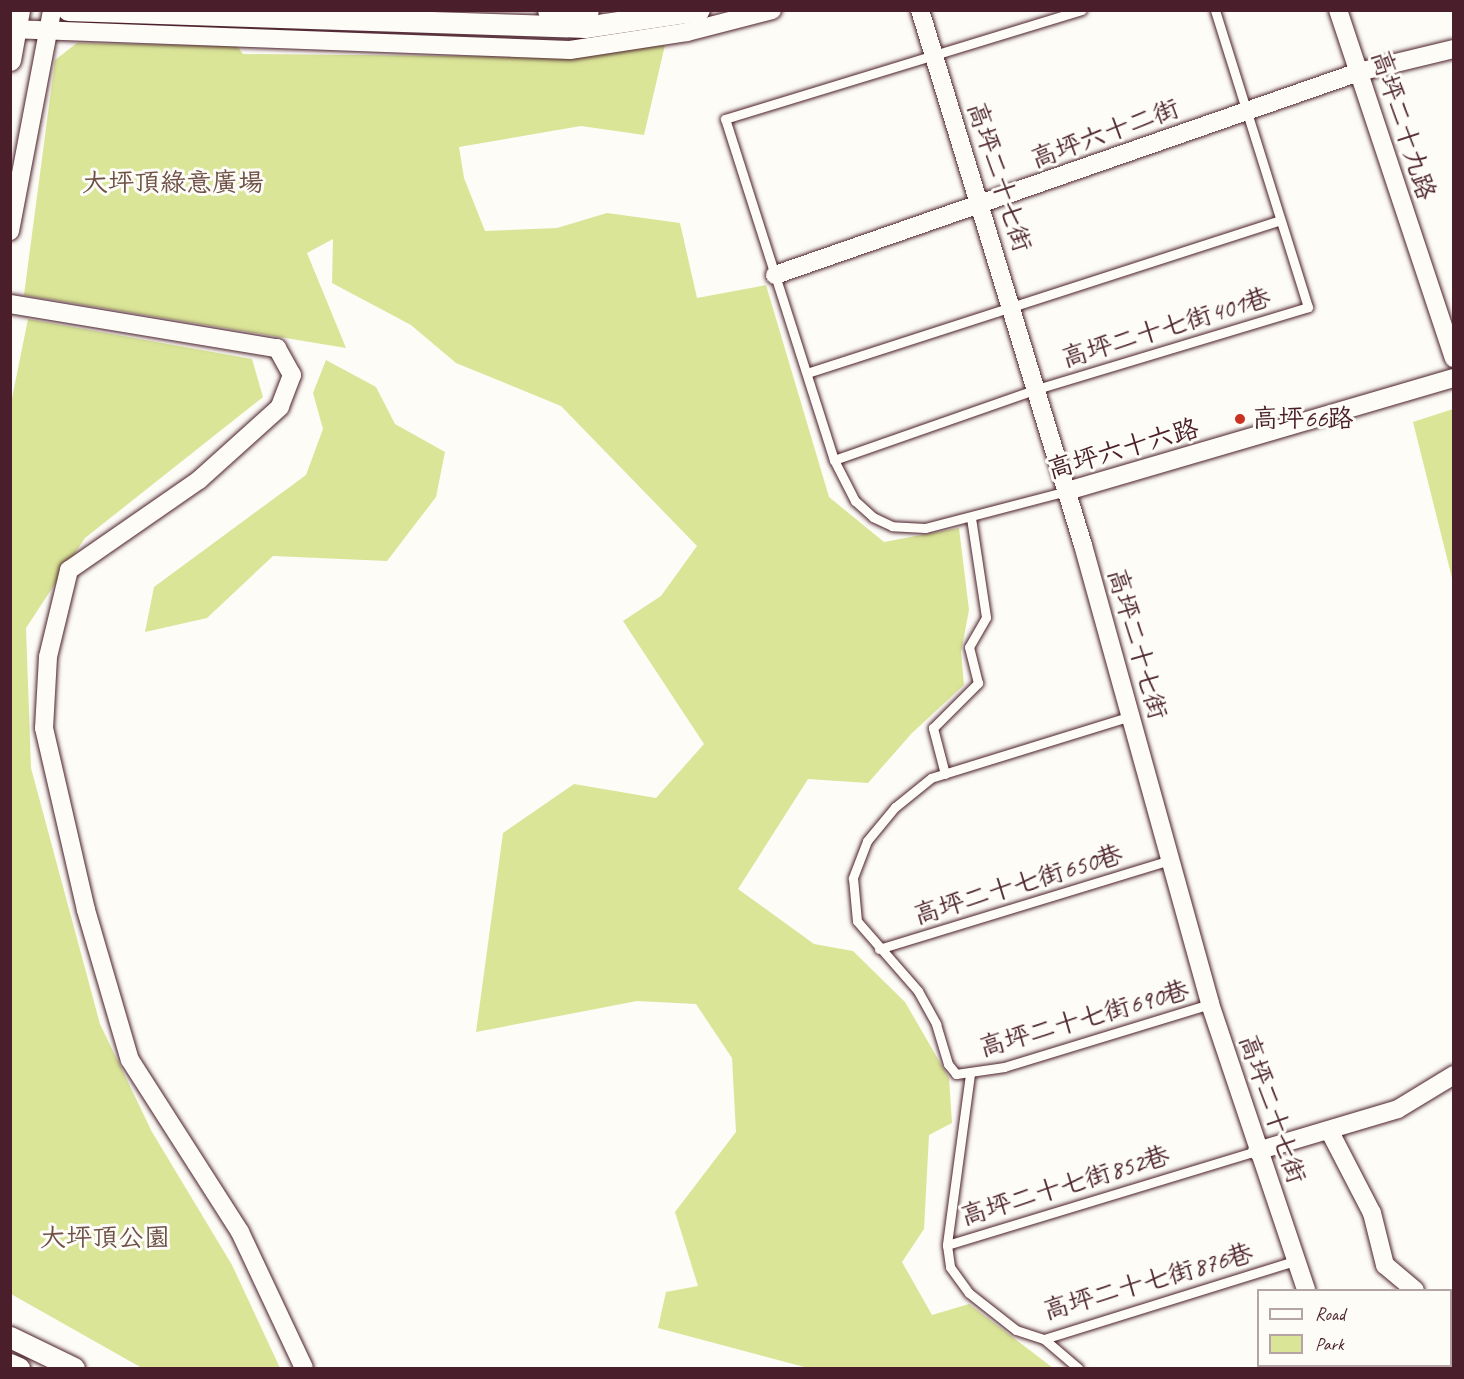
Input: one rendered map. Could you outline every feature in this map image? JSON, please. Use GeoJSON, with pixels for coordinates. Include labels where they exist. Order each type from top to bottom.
{"type":"FeatureCollection","features":[{"type":"Feature","properties":{"kind":"street"},"geometry":{"type":"LineString","coordinates":[[10,231],[52,10]]}},
{"type":"Feature","properties":{"kind":"street"},"geometry":{"type":"LineString","coordinates":[[68,10],[585,27],[699,10]]}},
{"type":"Feature","properties":{"kind":"street"},"geometry":{"type":"LineString","coordinates":[[548,10],[588,10]]}},
{"type":"Feature","properties":{"kind":"street"},"geometry":{"type":"LineString","coordinates":[[10,60],[15,23],[48,32],[570,50],[687,32],[772,10]]}},
{"type":"Feature","properties":{"kind":"street","name":"高坪二十七街"},"geometry":{"type":"LineString","coordinates":[[920,10],[1013,307],[1067,491],[1210,1004],[1257,1151],[1298,1260],[1306,1289]]}},
{"type":"Feature","properties":{"kind":"street","name":"高坪二十九路"},"geometry":{"type":"LineString","coordinates":[[1338,10],[1454,358]]}},
{"type":"Feature","properties":{"kind":"street","name":"高坪六十二街"},"geometry":{"type":"LineString","coordinates":[[775,275],[1359,72],[1454,49]]}},
{"type":"Feature","properties":{"kind":"street"},"geometry":{"type":"LineString","coordinates":[[10,304],[277,348],[292,375],[280,407],[199,480],[69,570],[48,657],[44,728],[86,910],[130,1060],[240,1232],[304,1368]]}},
{"type":"Feature","properties":{"kind":"street","name":"高坪六十六路"},"geometry":{"type":"LineString","coordinates":[[1067,491],[1454,378]]}},
{"type":"Feature","properties":{"kind":"street"},"geometry":{"type":"LineString","coordinates":[[1257,1151],[1330,1132],[1398,1109],[1454,1076]]}},
{"type":"Feature","properties":{"kind":"street"},"geometry":{"type":"LineString","coordinates":[[1330,1132],[1372,1213],[1385,1265],[1414,1289]]}},
{"type":"Feature","properties":{"kind":"street"},"geometry":{"type":"LineString","coordinates":[[10,1337],[74,1368]]}},
{"type":"Feature","properties":{"kind":"street"},"geometry":{"type":"LineString","coordinates":[[10,1364],[19,1368]]}},
{"type":"Feature","properties":{"kind":"lane"},"geometry":{"type":"LineString","coordinates":[[934,55],[1082,10]]}},
{"type":"Feature","properties":{"kind":"lane"},"geometry":{"type":"LineString","coordinates":[[807,374],[1280,220],[1244,112],[1215,10]]}},
{"type":"Feature","properties":{"kind":"lane","name":"高坪六十六路"},"geometry":{"type":"LineString","coordinates":[[934,55],[725,118],[834,460],[855,501],[873,517],[892,526],[925,528],[1067,491]]}},
{"type":"Feature","properties":{"kind":"lane","name":"高坪二十七街401巷"},"geometry":{"type":"LineString","coordinates":[[834,460],[1037,389],[1308,307],[1280,220]]}},
{"type":"Feature","properties":{"kind":"lane"},"geometry":{"type":"LineString","coordinates":[[945,774],[933,728],[978,683],[969,646],[986,617],[970,518]]}},
{"type":"Feature","properties":{"kind":"lane"},"geometry":{"type":"LineString","coordinates":[[970,1074],[956,1074],[948,1064],[936,1024],[918,991],[879,950],[857,921],[853,878],[867,841],[894,807],[931,778],[1131,716]]}},
{"type":"Feature","properties":{"kind":"lane","name":"高坪二十七街650巷"},"geometry":{"type":"LineString","coordinates":[[879,950],[1170,860]]}},
{"type":"Feature","properties":{"kind":"lane","name":"高坪二十七街690巷"},"geometry":{"type":"LineString","coordinates":[[970,1074],[1210,1004]]}},
{"type":"Feature","properties":{"kind":"lane","name":"高坪二十七街852巷"},"geometry":{"type":"LineString","coordinates":[[970,1074],[947,1245],[1257,1151]]}},
{"type":"Feature","properties":{"kind":"lane","name":"高坪二十七街876巷"},"geometry":{"type":"LineString","coordinates":[[947,1245],[950,1267],[969,1293],[1016,1329],[1044,1339],[1298,1260]]}},
{"type":"Feature","properties":{"kind":"lane"},"geometry":{"type":"LineString","coordinates":[[1044,1339],[1078,1368]]}},
{"type":"Feature","properties":{"kind":"green space","name":"大坪頂綠意廣場"},"geometry":{"type":"Polygon","coordinates":[[[77,43],[237,46],[243,54],[549,57],[665,45],[644,135],[581,126],[459,147],[464,178],[485,231],[557,228],[607,213],[680,223],[697,298],[766,285],[829,497],[884,542],[959,528],[969,610],[961,652],[964,685],[912,733],[868,783],[808,779],[738,889],[814,944],[853,951],[905,1002],[949,1078],[952,1123],[929,1135],[924,1229],[902,1262],[932,1315],[969,1304],[1053,1368],[808,1368],[658,1328],[666,1292],[698,1286],[675,1212],[736,1132],[732,1058],[696,1004],[637,1001],[476,1032],[503,833],[574,784],[656,798],[704,744],[623,621],[661,596],[697,546],[561,406],[456,363],[411,325],[332,283],[333,239],[307,253],[346,348],[24,295],[55,60],[77,43]]]}},
{"type":"Feature","properties":{"kind":"green space","name":"大坪頂公園"},"geometry":{"type":"Polygon","coordinates":[[[28,319],[252,359],[263,397],[85,538],[26,628],[31,768],[100,1024],[152,1132],[232,1265],[280,1368],[142,1368],[11,1294],[10,408],[28,319]]]}},
{"type":"Feature","properties":{"kind":"green space"},"geometry":{"type":"Polygon","coordinates":[[[326,360],[376,387],[395,424],[445,452],[436,497],[387,561],[273,556],[207,618],[145,632],[154,587],[306,475],[323,429],[313,393],[326,360]]]}},
{"type":"Feature","properties":{"kind":"green space"},"geometry":{"type":"Polygon","coordinates":[[[1454,409],[1453,582],[1413,422],[1454,409]]]}},
{"type":"Feature","properties":{"kind":"place","name":"高坪66路"},"geometry":{"type":"Point","coordinates":[1240,419]}}]}
